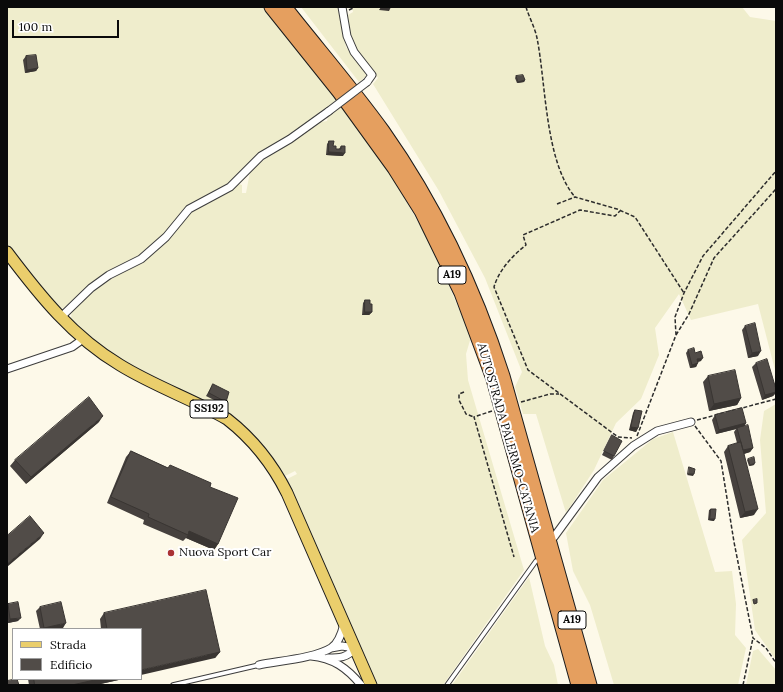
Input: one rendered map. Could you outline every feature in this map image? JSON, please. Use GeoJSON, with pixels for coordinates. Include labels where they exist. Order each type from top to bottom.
{"type":"FeatureCollection","features":[{"type":"Feature","properties":{"kind":"highway","name":"AUTOSTRADA PALERMO-CATANIA"},"geometry":{"type":"LineString","coordinates":[[271,7],[339,92],[394,168],[420,211],[461,293],[493,379],[577,685]]}},
{"type":"Feature","properties":{"kind":"highway","name":"AUTOSTRADA PALERMO-CATANIA"},"geometry":{"type":"LineString","coordinates":[[285,7],[383,131],[430,206],[449,241],[471,288],[490,335],[590,685]]}},
{"type":"Feature","properties":{"kind":"highway"},"geometry":{"type":"LineString","coordinates":[[554,555],[574,605],[597,685]]}},
{"type":"Feature","properties":{"kind":"main road","name":"SS192"},"geometry":{"type":"LineString","coordinates":[[7,252],[60,318],[80,338],[122,366],[227,419],[256,444],[277,472],[344,624]]}},
{"type":"Feature","properties":{"kind":"main road"},"geometry":{"type":"LineString","coordinates":[[344,624],[371,685]]}},
{"type":"Feature","properties":{"kind":"street"},"geometry":{"type":"LineString","coordinates":[[60,318],[91,288],[110,275],[141,259],[166,237],[174,224],[189,209],[230,187],[261,156],[290,139],[367,82],[372,75],[354,52],[347,36],[342,7]]}},
{"type":"Feature","properties":{"kind":"street"},"geometry":{"type":"LineString","coordinates":[[7,368],[72,348],[79,342],[80,338]]}},
{"type":"Feature","properties":{"kind":"street"},"geometry":{"type":"LineString","coordinates":[[554,537],[598,477],[633,446],[657,431],[691,422]]}},
{"type":"Feature","properties":{"kind":"street"},"geometry":{"type":"LineString","coordinates":[[331,648],[338,641],[344,624]]}},
{"type":"Feature","properties":{"kind":"street"},"geometry":{"type":"LineString","coordinates":[[259,665],[306,656],[342,646],[355,648],[351,653],[344,657],[328,658],[306,656]]}},
{"type":"Feature","properties":{"kind":"street"},"geometry":{"type":"LineString","coordinates":[[328,658],[344,668],[362,685]]}},
{"type":"Feature","properties":{"kind":"lane"},"geometry":{"type":"LineString","coordinates":[[447,685],[536,561]]}},
{"type":"Feature","properties":{"kind":"lane"},"geometry":{"type":"LineString","coordinates":[[173,685],[259,665]]}},
{"type":"Feature","properties":{"kind":"path"},"geometry":{"type":"LineString","coordinates":[[526,7],[537,37],[544,96],[558,166],[568,188],[575,196],[621,210],[636,217],[684,293]]}},
{"type":"Feature","properties":{"kind":"path"},"geometry":{"type":"LineString","coordinates":[[676,335],[675,317],[684,293],[703,256],[776,170]]}},
{"type":"Feature","properties":{"kind":"path"},"geometry":{"type":"LineString","coordinates":[[621,210],[616,216],[580,210],[523,235],[526,245],[514,254],[496,279],[494,287],[528,370],[618,437],[636,439],[676,335],[689,314],[714,258],[776,189]]}},
{"type":"Feature","properties":{"kind":"path"},"geometry":{"type":"LineString","coordinates":[[557,204],[575,196]]}},
{"type":"Feature","properties":{"kind":"path"},"geometry":{"type":"LineString","coordinates":[[464,392],[459,394],[459,400],[466,414],[474,417],[494,411]]}},
{"type":"Feature","properties":{"kind":"path"},"geometry":{"type":"LineString","coordinates":[[519,403],[550,394],[560,394]]}},
{"type":"Feature","properties":{"kind":"path"},"geometry":{"type":"LineString","coordinates":[[743,685],[753,638],[734,542],[721,461],[691,422],[776,399]]}},
{"type":"Feature","properties":{"kind":"path"},"geometry":{"type":"LineString","coordinates":[[474,417],[514,557]]}},
{"type":"Feature","properties":{"kind":"path"},"geometry":{"type":"LineString","coordinates":[[753,638],[766,648],[776,663]]}},
{"type":"Feature","properties":{"kind":"shaded area"},"geometry":{"type":"Polygon","coordinates":[[[7,7],[264,7],[337,100],[281,142],[233,181],[190,206],[160,239],[141,256],[89,287],[62,309],[40,286],[7,245],[7,7]]]}},
{"type":"Feature","properties":{"kind":"shaded area"},"geometry":{"type":"Polygon","coordinates":[[[301,7],[339,7],[346,47],[365,72],[366,76],[359,82],[301,7]]]}},
{"type":"Feature","properties":{"kind":"shaded area"},"geometry":{"type":"Polygon","coordinates":[[[352,7],[742,7],[750,17],[776,21],[776,374],[758,304],[691,320],[679,294],[655,328],[659,355],[641,399],[616,423],[594,470],[566,513],[536,414],[523,414],[515,387],[522,372],[485,278],[439,191],[373,84],[378,78],[354,48],[349,31],[348,15],[353,12],[352,7]]]}},
{"type":"Feature","properties":{"kind":"shaded area"},"geometry":{"type":"Polygon","coordinates":[[[342,106],[389,172],[433,249],[471,337],[466,354],[468,380],[524,570],[443,685],[377,685],[287,479],[297,474],[295,471],[285,476],[255,437],[218,408],[113,356],[74,325],[71,318],[72,309],[103,284],[144,260],[193,211],[228,192],[239,184],[242,185],[242,193],[246,193],[250,172],[258,164],[321,122],[327,121],[328,116],[342,106]]]}},
{"type":"Feature","properties":{"kind":"shaded area"},"geometry":{"type":"Polygon","coordinates":[[[776,404],[776,660],[755,630],[742,540],[766,513],[760,440],[764,411],[776,404]]]}},
{"type":"Feature","properties":{"kind":"shaded area"},"geometry":{"type":"Polygon","coordinates":[[[673,432],[715,572],[732,571],[736,604],[735,635],[746,648],[738,685],[614,685],[590,605],[573,571],[566,533],[603,480],[653,439],[673,432]]]}},
{"type":"Feature","properties":{"kind":"shaded area"},"geometry":{"type":"Polygon","coordinates":[[[529,577],[545,646],[554,665],[558,685],[452,685],[529,577]]]}},
{"type":"Feature","properties":{"kind":"shaded area"},"geometry":{"type":"Polygon","coordinates":[[[758,649],[776,670],[776,685],[746,685],[753,651],[758,649]]]}},
{"type":"Feature","properties":{"kind":"building"},"geometry":{"type":"Polygon","coordinates":[[[36,55],[38,68],[27,70],[26,56],[36,55]]]}},
{"type":"Feature","properties":{"kind":"building"},"geometry":{"type":"Polygon","coordinates":[[[523,75],[525,80],[518,82],[516,76],[523,75]]]}},
{"type":"Feature","properties":{"kind":"building"},"geometry":{"type":"Polygon","coordinates":[[[329,141],[334,141],[333,146],[336,146],[336,149],[341,149],[341,146],[345,146],[345,153],[329,152],[329,141]]]}},
{"type":"Feature","properties":{"kind":"building"},"geometry":{"type":"Polygon","coordinates":[[[365,300],[370,300],[370,304],[372,304],[372,312],[365,312],[365,300]]]}},
{"type":"Feature","properties":{"kind":"building"},"geometry":{"type":"Polygon","coordinates":[[[755,323],[761,351],[752,353],[745,326],[755,323]]]}},
{"type":"Feature","properties":{"kind":"building"},"geometry":{"type":"Polygon","coordinates":[[[694,348],[695,353],[701,351],[703,358],[697,359],[698,363],[692,365],[688,350],[694,348]]]}},
{"type":"Feature","properties":{"kind":"building"},"geometry":{"type":"Polygon","coordinates":[[[767,359],[776,392],[765,395],[756,363],[767,359]]]}},
{"type":"Feature","properties":{"kind":"building"},"geometry":{"type":"Polygon","coordinates":[[[735,370],[741,398],[714,404],[708,376],[735,370]]]}},
{"type":"Feature","properties":{"kind":"building"},"geometry":{"type":"Polygon","coordinates":[[[213,384],[229,392],[226,402],[209,393],[213,384]]]}},
{"type":"Feature","properties":{"kind":"building"},"geometry":{"type":"Polygon","coordinates":[[[89,397],[103,416],[31,477],[15,460],[89,397]]]}},
{"type":"Feature","properties":{"kind":"building"},"geometry":{"type":"Polygon","coordinates":[[[742,408],[746,423],[719,430],[715,415],[742,408]]]}},
{"type":"Feature","properties":{"kind":"building"},"geometry":{"type":"Polygon","coordinates":[[[635,410],[642,411],[638,428],[631,427],[635,410]]]}},
{"type":"Feature","properties":{"kind":"building"},"geometry":{"type":"Polygon","coordinates":[[[748,425],[753,448],[743,450],[737,428],[748,425]]]}},
{"type":"Feature","properties":{"kind":"building"},"geometry":{"type":"Polygon","coordinates":[[[612,435],[622,441],[614,456],[604,451],[612,435]]]}},
{"type":"Feature","properties":{"kind":"building"},"geometry":{"type":"Polygon","coordinates":[[[741,442],[758,509],[745,512],[728,446],[741,442]]]}},
{"type":"Feature","properties":{"kind":"building"},"geometry":{"type":"Polygon","coordinates":[[[131,451],[168,468],[170,465],[211,483],[210,487],[238,498],[218,544],[189,531],[188,535],[148,517],[149,514],[111,497],[131,451]]]}},
{"type":"Feature","properties":{"kind":"building"},"geometry":{"type":"Polygon","coordinates":[[[754,457],[755,463],[750,465],[748,459],[754,457]]]}},
{"type":"Feature","properties":{"kind":"building"},"geometry":{"type":"Polygon","coordinates":[[[689,467],[695,469],[694,474],[688,474],[689,467]]]}},
{"type":"Feature","properties":{"kind":"building"},"geometry":{"type":"Polygon","coordinates":[[[711,509],[716,509],[715,519],[710,519],[711,509]]]}},
{"type":"Feature","properties":{"kind":"building"},"geometry":{"type":"Polygon","coordinates":[[[30,516],[44,533],[7,564],[7,536],[30,516]]]}},
{"type":"Feature","properties":{"kind":"building"},"geometry":{"type":"Polygon","coordinates":[[[206,590],[220,652],[142,670],[142,628],[107,628],[104,613],[206,590]]]}},
{"type":"Feature","properties":{"kind":"building"},"geometry":{"type":"Polygon","coordinates":[[[757,599],[757,603],[754,604],[753,600],[757,599]]]}},
{"type":"Feature","properties":{"kind":"building"},"geometry":{"type":"Polygon","coordinates":[[[18,602],[21,618],[10,619],[8,604],[18,602]]]}},
{"type":"Feature","properties":{"kind":"building"},"geometry":{"type":"Polygon","coordinates":[[[61,602],[66,623],[44,628],[40,607],[61,602]]]}},
{"type":"Feature","properties":{"kind":"building"},"geometry":{"type":"Polygon","coordinates":[[[17,680],[19,685],[7,685],[7,681],[17,680]]]}},
{"type":"Feature","properties":{"kind":"building"},"geometry":{"type":"Polygon","coordinates":[[[34,680],[94,680],[72,685],[35,685],[34,680]]]}},
{"type":"Feature","properties":{"kind":"place","name":"Nuova Sport Car"},"geometry":{"type":"Point","coordinates":[171,553]}}]}
